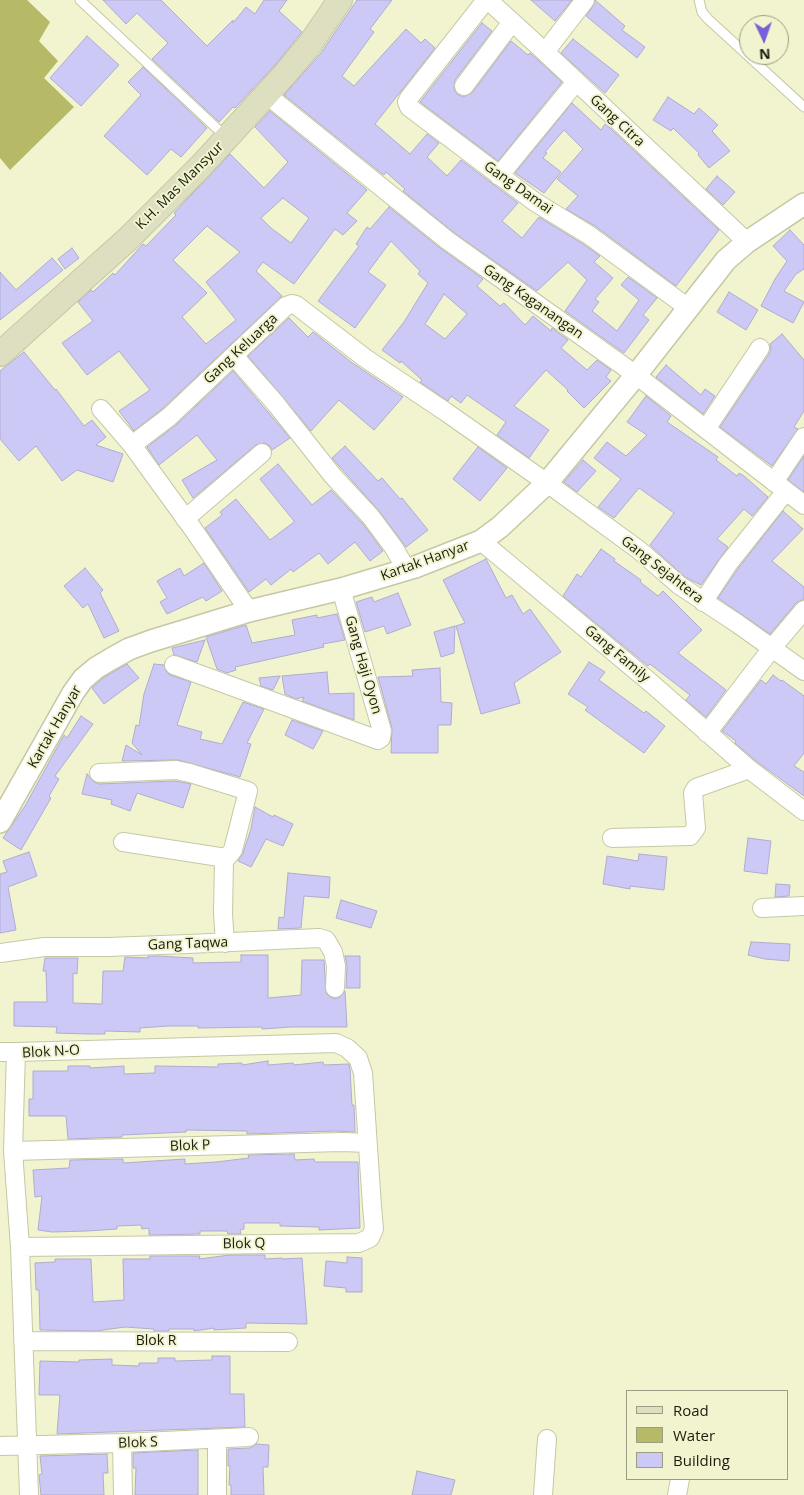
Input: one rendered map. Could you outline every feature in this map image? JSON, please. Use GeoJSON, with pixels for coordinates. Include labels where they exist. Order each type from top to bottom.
{"type":"FeatureCollection","features":[{"type":"Feature","properties":{"kind":"main road","name":"K.H. Mas Mansyur"},"geometry":{"type":"LineString","coordinates":[[0,354],[129,238],[201,166],[267,95],[310,44],[340,0]]}},
{"type":"Feature","properties":{"kind":"street","name":"Gang Citra"},"geometry":{"type":"LineString","coordinates":[[487,0],[747,242]]}},
{"type":"Feature","properties":{"kind":"street","name":"Gang Damai"},"geometry":{"type":"LineString","coordinates":[[487,0],[409,98],[407,102],[408,107],[498,176],[535,202],[589,235],[687,307]]}},
{"type":"Feature","properties":{"kind":"street"},"geometry":{"type":"LineString","coordinates":[[545,52],[585,0]]}},
{"type":"Feature","properties":{"kind":"street"},"geometry":{"type":"LineString","coordinates":[[464,86],[512,22]]}},
{"type":"Feature","properties":{"kind":"street"},"geometry":{"type":"LineString","coordinates":[[498,176],[576,82]]}},
{"type":"Feature","properties":{"kind":"street","name":"Gang Kaganangan"},"geometry":{"type":"LineString","coordinates":[[267,95],[447,240],[636,375],[804,505]]}},
{"type":"Feature","properties":{"kind":"street","name":"Kartak Hanyar"},"geometry":{"type":"LineString","coordinates":[[0,822],[73,693],[83,679],[96,668],[129,649],[151,641],[249,611],[341,589],[406,569],[481,540],[507,521],[547,483],[636,375],[687,307],[726,260],[747,242],[804,204]]}},
{"type":"Feature","properties":{"kind":"street","name":"Gang Keluarga"},"geometry":{"type":"LineString","coordinates":[[132,445],[170,417],[286,306],[292,304],[296,305],[365,358],[547,483]]}},
{"type":"Feature","properties":{"kind":"street"},"geometry":{"type":"LineString","coordinates":[[706,429],[760,348]]}},
{"type":"Feature","properties":{"kind":"street"},"geometry":{"type":"LineString","coordinates":[[234,356],[276,404],[333,476],[371,517],[394,548],[406,569]]}},
{"type":"Feature","properties":{"kind":"street"},"geometry":{"type":"LineString","coordinates":[[101,409],[132,445],[249,611]]}},
{"type":"Feature","properties":{"kind":"street"},"geometry":{"type":"LineString","coordinates":[[703,602],[780,487],[804,437]]}},
{"type":"Feature","properties":{"kind":"street"},"geometry":{"type":"LineString","coordinates":[[185,519],[262,453]]}},
{"type":"Feature","properties":{"kind":"street","name":"Gang Sejahtera"},"geometry":{"type":"LineString","coordinates":[[547,483],[639,550],[679,585],[804,671]]}},
{"type":"Feature","properties":{"kind":"street","name":"Gang Family"},"geometry":{"type":"LineString","coordinates":[[481,540],[652,683],[749,769],[804,811]]}},
{"type":"Feature","properties":{"kind":"street","name":"Gang Haji Oyon"},"geometry":{"type":"LineString","coordinates":[[174,665],[378,740],[382,736],[382,731],[341,589]]}},
{"type":"Feature","properties":{"kind":"street"},"geometry":{"type":"LineString","coordinates":[[707,733],[772,648],[804,610]]}},
{"type":"Feature","properties":{"kind":"street"},"geometry":{"type":"LineString","coordinates":[[612,838],[690,836],[696,828],[693,793],[696,788],[749,769]]}},
{"type":"Feature","properties":{"kind":"street"},"geometry":{"type":"LineString","coordinates":[[99,773],[176,770],[248,791],[233,850],[224,861],[223,914],[225,943]]}},
{"type":"Feature","properties":{"kind":"street"},"geometry":{"type":"LineString","coordinates":[[123,842],[226,858]]}},
{"type":"Feature","properties":{"kind":"street"},"geometry":{"type":"LineString","coordinates":[[762,908],[804,906]]}},
{"type":"Feature","properties":{"kind":"street","name":"Gang Taqwa"},"geometry":{"type":"LineString","coordinates":[[7,952],[44,947],[108,947],[319,938],[326,940],[333,952],[336,966],[335,988]]}},
{"type":"Feature","properties":{"kind":"street","name":"Blok N-O"},"geometry":{"type":"LineString","coordinates":[[29,1495],[15,1446],[23,1340],[20,1247],[8,1052],[336,1043],[347,1048],[358,1058],[363,1072],[367,1143]]}},
{"type":"Feature","properties":{"kind":"street","name":"Blok P"},"geometry":{"type":"LineString","coordinates":[[13,1151],[342,1142],[367,1143]]}},
{"type":"Feature","properties":{"kind":"street","name":"Blok Q"},"geometry":{"type":"LineString","coordinates":[[20,1247],[359,1243],[370,1238],[374,1229],[367,1143]]}},
{"type":"Feature","properties":{"kind":"street","name":"Blok R"},"geometry":{"type":"LineString","coordinates":[[23,1340],[288,1342]]}},
{"type":"Feature","properties":{"kind":"street","name":"Blok S"},"geometry":{"type":"LineString","coordinates":[[15,1446],[216,1439],[248,1436]]}},
{"type":"Feature","properties":{"kind":"street"},"geometry":{"type":"LineString","coordinates":[[216,1439],[217,1495]]}},
{"type":"Feature","properties":{"kind":"street"},"geometry":{"type":"LineString","coordinates":[[543,1495],[547,1439]]}},
{"type":"Feature","properties":{"kind":"street"},"geometry":{"type":"LineString","coordinates":[[122,1443],[123,1495]]}},
{"type":"Feature","properties":{"kind":"street"},"geometry":{"type":"LineString","coordinates":[[677,1495],[680,1480]]}},
{"type":"Feature","properties":{"kind":"lane"},"geometry":{"type":"LineString","coordinates":[[80,0],[227,138]]}},
{"type":"Feature","properties":{"kind":"lane"},"geometry":{"type":"LineString","coordinates":[[699,0],[702,12],[708,19],[804,107]]}},
{"type":"Feature","properties":{"kind":"water"},"geometry":{"type":"Polygon","coordinates":[[[0,0],[27,0],[50,22],[39,41],[58,61],[44,78],[74,107],[10,170],[0,158],[0,0]]]}},
{"type":"Feature","properties":{"kind":"building"},"geometry":{"type":"Polygon","coordinates":[[[103,0],[161,0],[207,46],[233,20],[233,23],[246,7],[255,14],[264,0],[287,0],[279,11],[302,32],[276,64],[235,108],[233,107],[219,122],[152,59],[168,43],[137,13],[126,24],[103,0]]]}},
{"type":"Feature","properties":{"kind":"building"},"geometry":{"type":"Polygon","coordinates":[[[357,0],[392,0],[370,29],[374,32],[342,76],[354,86],[406,29],[421,43],[425,39],[435,48],[375,124],[410,154],[427,134],[439,143],[427,157],[447,176],[461,160],[518,203],[502,221],[522,238],[539,217],[600,256],[594,262],[613,278],[595,299],[599,302],[592,311],[617,331],[639,300],[621,285],[628,277],[657,298],[643,315],[649,320],[624,353],[565,311],[587,280],[568,262],[537,291],[453,232],[403,191],[405,189],[386,172],[384,175],[381,173],[284,95],[321,53],[357,0]]]}},
{"type":"Feature","properties":{"kind":"building"},"geometry":{"type":"Polygon","coordinates":[[[531,0],[572,0],[555,21],[531,0]]]}},
{"type":"Feature","properties":{"kind":"building"},"geometry":{"type":"Polygon","coordinates":[[[595,0],[625,26],[622,30],[645,47],[637,58],[586,16],[595,0]]]}},
{"type":"Feature","properties":{"kind":"building"},"geometry":{"type":"Polygon","coordinates":[[[482,23],[492,31],[455,80],[454,90],[457,94],[463,97],[472,93],[511,41],[528,55],[530,53],[562,82],[498,161],[420,102],[482,23]]]}},
{"type":"Feature","properties":{"kind":"building"},"geometry":{"type":"Polygon","coordinates":[[[87,36],[119,65],[81,106],[50,78],[87,36]]]}},
{"type":"Feature","properties":{"kind":"building"},"geometry":{"type":"Polygon","coordinates":[[[573,39],[619,75],[605,93],[561,53],[573,39]]]}},
{"type":"Feature","properties":{"kind":"building"},"geometry":{"type":"Polygon","coordinates":[[[143,67],[207,128],[181,157],[171,149],[147,175],[104,136],[141,95],[128,82],[143,67]]]}},
{"type":"Feature","properties":{"kind":"building"},"geometry":{"type":"Polygon","coordinates":[[[668,97],[694,114],[699,108],[718,125],[712,131],[730,151],[709,168],[698,155],[699,153],[673,128],[671,131],[653,120],[668,97]]]}},
{"type":"Feature","properties":{"kind":"building"},"geometry":{"type":"Polygon","coordinates":[[[572,103],[601,130],[605,124],[610,128],[719,230],[676,286],[595,226],[566,209],[578,196],[557,179],[583,149],[564,130],[545,152],[547,153],[543,158],[561,172],[544,193],[515,173],[572,103]]]}},
{"type":"Feature","properties":{"kind":"building"},"geometry":{"type":"Polygon","coordinates":[[[270,111],[367,190],[347,213],[357,221],[343,235],[335,229],[294,284],[263,262],[256,271],[282,296],[162,409],[134,431],[119,411],[150,390],[119,351],[87,375],[62,343],[93,321],[78,302],[91,290],[93,292],[113,273],[115,275],[143,244],[146,246],[176,215],[174,213],[230,154],[264,188],[288,162],[255,127],[270,111]],[[283,198],[261,218],[291,243],[309,218],[283,198]],[[207,226],[173,260],[207,293],[182,317],[206,344],[236,320],[206,282],[240,252],[207,226]]]}},
{"type":"Feature","properties":{"kind":"building"},"geometry":{"type":"Polygon","coordinates":[[[717,176],[735,192],[723,205],[706,189],[717,176]]]}},
{"type":"Feature","properties":{"kind":"building"},"geometry":{"type":"Polygon","coordinates":[[[389,207],[440,248],[483,279],[477,286],[500,306],[504,303],[525,325],[533,316],[551,331],[552,328],[568,340],[561,348],[587,370],[597,360],[611,370],[606,377],[611,381],[584,408],[546,370],[514,406],[549,430],[529,458],[497,435],[506,422],[467,395],[461,403],[451,396],[448,401],[420,382],[422,380],[401,361],[400,363],[382,350],[404,322],[428,283],[418,274],[420,271],[391,241],[368,272],[386,285],[355,328],[318,301],[359,246],[356,244],[367,227],[370,229],[389,207]],[[444,294],[425,324],[445,339],[467,314],[444,294]]]}},
{"type":"Feature","properties":{"kind":"building"},"geometry":{"type":"Polygon","coordinates":[[[790,230],[804,245],[804,269],[796,274],[784,291],[804,302],[793,323],[761,306],[787,261],[773,246],[790,230]]]}},
{"type":"Feature","properties":{"kind":"building"},"geometry":{"type":"Polygon","coordinates":[[[72,248],[79,258],[65,269],[58,259],[72,248]]]}},
{"type":"Feature","properties":{"kind":"building"},"geometry":{"type":"Polygon","coordinates":[[[52,258],[63,270],[0,320],[0,272],[16,290],[52,258]]]}},
{"type":"Feature","properties":{"kind":"building"},"geometry":{"type":"Polygon","coordinates":[[[729,292],[758,310],[746,330],[717,312],[729,292]]]}},
{"type":"Feature","properties":{"kind":"building"},"geometry":{"type":"Polygon","coordinates":[[[289,318],[308,337],[313,332],[351,362],[403,397],[374,430],[339,400],[311,431],[248,356],[289,318]]]}},
{"type":"Feature","properties":{"kind":"building"},"geometry":{"type":"Polygon","coordinates":[[[782,334],[804,360],[804,411],[794,427],[798,429],[772,466],[720,427],[769,354],[770,344],[782,334]]]}},
{"type":"Feature","properties":{"kind":"building"},"geometry":{"type":"Polygon","coordinates":[[[24,352],[56,389],[84,426],[92,420],[106,437],[96,445],[123,454],[113,482],[77,470],[62,481],[36,446],[19,461],[0,439],[0,371],[24,352]]]}},
{"type":"Feature","properties":{"kind":"building"},"geometry":{"type":"Polygon","coordinates":[[[666,365],[701,395],[705,389],[715,396],[703,414],[656,377],[666,365]]]}},
{"type":"Feature","properties":{"kind":"building"},"geometry":{"type":"Polygon","coordinates":[[[233,371],[290,438],[272,450],[265,443],[256,445],[193,498],[182,480],[217,460],[197,435],[159,465],[147,447],[176,425],[233,371]]]}},
{"type":"Feature","properties":{"kind":"building"},"geometry":{"type":"Polygon","coordinates":[[[646,396],[671,416],[667,422],[718,457],[716,460],[737,476],[739,473],[744,476],[768,497],[752,516],[744,509],[717,539],[728,547],[701,585],[685,577],[650,545],[674,513],[639,488],[614,518],[598,507],[621,479],[594,458],[607,442],[626,456],[647,435],[627,422],[646,396]]]}},
{"type":"Feature","properties":{"kind":"building"},"geometry":{"type":"Polygon","coordinates":[[[345,446],[378,481],[382,478],[400,499],[402,498],[428,530],[406,547],[379,511],[332,458],[345,446]]]}},
{"type":"Feature","properties":{"kind":"building"},"geometry":{"type":"Polygon","coordinates":[[[478,447],[507,468],[480,501],[453,479],[478,447]]]}},
{"type":"Feature","properties":{"kind":"building"},"geometry":{"type":"Polygon","coordinates":[[[804,456],[804,492],[788,480],[804,456]]]}},
{"type":"Feature","properties":{"kind":"building"},"geometry":{"type":"Polygon","coordinates":[[[583,460],[596,471],[577,492],[564,482],[583,460]]]}},
{"type":"Feature","properties":{"kind":"building"},"geometry":{"type":"Polygon","coordinates":[[[278,464],[312,505],[331,490],[363,524],[383,551],[370,561],[355,542],[328,564],[319,553],[293,572],[291,569],[271,585],[266,579],[249,592],[205,528],[222,515],[220,512],[236,499],[270,540],[294,522],[260,479],[278,464]]]}},
{"type":"Feature","properties":{"kind":"building"},"geometry":{"type":"Polygon","coordinates":[[[783,511],[803,529],[772,561],[804,587],[804,599],[796,603],[770,634],[718,598],[737,570],[783,511]]]}},
{"type":"Feature","properties":{"kind":"building"},"geometry":{"type":"Polygon","coordinates":[[[601,549],[615,559],[614,561],[641,580],[640,582],[658,596],[663,591],[702,630],[678,653],[726,690],[706,717],[686,700],[690,695],[650,664],[648,666],[563,596],[577,574],[581,577],[601,549]]]}},
{"type":"Feature","properties":{"kind":"building"},"geometry":{"type":"Polygon","coordinates":[[[486,559],[506,598],[512,595],[523,614],[530,609],[561,652],[514,683],[520,703],[481,714],[456,626],[465,623],[443,580],[486,559]]]}},
{"type":"Feature","properties":{"kind":"building"},"geometry":{"type":"Polygon","coordinates":[[[204,563],[222,591],[206,601],[203,597],[167,614],[160,602],[167,598],[157,581],[180,568],[184,576],[204,563]]]}},
{"type":"Feature","properties":{"kind":"building"},"geometry":{"type":"Polygon","coordinates":[[[85,568],[103,590],[100,593],[119,631],[104,638],[88,604],[83,608],[64,586],[85,568]]]}},
{"type":"Feature","properties":{"kind":"building"},"geometry":{"type":"Polygon","coordinates":[[[398,593],[411,625],[387,634],[384,626],[365,632],[356,602],[372,597],[374,602],[398,593]]]}},
{"type":"Feature","properties":{"kind":"building"},"geometry":{"type":"Polygon","coordinates":[[[337,614],[345,640],[323,644],[324,647],[235,667],[236,670],[227,673],[217,669],[206,637],[246,625],[252,643],[295,635],[292,620],[317,615],[317,618],[337,614]]]}},
{"type":"Feature","properties":{"kind":"building"},"geometry":{"type":"Polygon","coordinates":[[[455,626],[454,653],[441,657],[434,632],[455,626]]]}},
{"type":"Feature","properties":{"kind":"building"},"geometry":{"type":"Polygon","coordinates":[[[205,640],[197,662],[174,655],[172,648],[205,640]]]}},
{"type":"Feature","properties":{"kind":"building"},"geometry":{"type":"Polygon","coordinates":[[[589,662],[605,672],[599,680],[665,726],[644,753],[585,710],[588,707],[568,694],[589,662]]]}},
{"type":"Feature","properties":{"kind":"building"},"geometry":{"type":"Polygon","coordinates":[[[127,664],[139,678],[104,704],[92,688],[103,678],[127,664]]]}},
{"type":"Feature","properties":{"kind":"building"},"geometry":{"type":"Polygon","coordinates":[[[154,664],[164,665],[170,675],[191,682],[177,725],[202,732],[200,739],[222,744],[243,702],[264,709],[247,743],[251,744],[240,777],[178,760],[122,761],[126,745],[142,755],[132,743],[136,725],[139,726],[144,694],[154,664]]]}},
{"type":"Feature","properties":{"kind":"building"},"geometry":{"type":"Polygon","coordinates":[[[440,668],[441,702],[452,703],[451,725],[438,725],[438,753],[391,753],[392,728],[378,677],[413,676],[412,670],[440,668]]]}},
{"type":"Feature","properties":{"kind":"building"},"geometry":{"type":"Polygon","coordinates":[[[327,672],[329,694],[354,693],[354,720],[302,701],[304,697],[296,699],[285,694],[282,676],[327,672]]]}},
{"type":"Feature","properties":{"kind":"building"},"geometry":{"type":"Polygon","coordinates":[[[773,675],[804,696],[804,753],[794,766],[804,772],[804,796],[756,761],[735,743],[736,741],[722,731],[761,680],[766,684],[773,675]]]}},
{"type":"Feature","properties":{"kind":"building"},"geometry":{"type":"Polygon","coordinates":[[[280,676],[273,690],[261,686],[259,678],[280,676]]]}},
{"type":"Feature","properties":{"kind":"building"},"geometry":{"type":"Polygon","coordinates":[[[81,716],[93,724],[55,776],[59,779],[49,796],[51,798],[21,850],[3,838],[25,806],[64,735],[67,738],[81,716]]]}},
{"type":"Feature","properties":{"kind":"building"},"geometry":{"type":"Polygon","coordinates":[[[292,720],[323,731],[313,749],[285,735],[292,720]]]}},
{"type":"Feature","properties":{"kind":"building"},"geometry":{"type":"Polygon","coordinates":[[[87,774],[94,782],[99,784],[175,781],[191,784],[183,808],[137,793],[130,811],[111,804],[112,800],[82,794],[87,774]]]}},
{"type":"Feature","properties":{"kind":"building"},"geometry":{"type":"Polygon","coordinates":[[[255,807],[273,817],[274,815],[293,824],[283,846],[266,839],[251,867],[238,861],[243,853],[251,829],[255,807]]]}},
{"type":"Feature","properties":{"kind":"building"},"geometry":{"type":"Polygon","coordinates":[[[748,838],[771,841],[767,874],[744,871],[748,838]]]}},
{"type":"Feature","properties":{"kind":"building"},"geometry":{"type":"Polygon","coordinates":[[[29,852],[37,876],[8,887],[16,930],[0,933],[0,874],[7,872],[3,861],[29,852]]]}},
{"type":"Feature","properties":{"kind":"building"},"geometry":{"type":"Polygon","coordinates":[[[639,854],[667,857],[664,890],[630,886],[630,889],[603,884],[607,856],[638,861],[639,854]]]}},
{"type":"Feature","properties":{"kind":"building"},"geometry":{"type":"Polygon","coordinates":[[[288,873],[330,877],[329,898],[304,896],[301,928],[278,929],[279,917],[284,918],[288,873]]]}},
{"type":"Feature","properties":{"kind":"building"},"geometry":{"type":"Polygon","coordinates":[[[776,884],[790,885],[789,896],[775,897],[776,884]]]}},
{"type":"Feature","properties":{"kind":"building"},"geometry":{"type":"Polygon","coordinates":[[[341,900],[377,911],[371,928],[336,918],[341,900]]]}},
{"type":"Feature","properties":{"kind":"building"},"geometry":{"type":"Polygon","coordinates":[[[751,942],[790,944],[789,961],[748,955],[751,942]]]}},
{"type":"Feature","properties":{"kind":"building"},"geometry":{"type":"Polygon","coordinates":[[[241,955],[268,955],[268,998],[301,995],[302,960],[324,960],[326,993],[335,999],[340,997],[345,991],[347,1027],[262,1029],[262,1027],[198,1028],[198,1026],[168,1026],[140,1028],[140,1032],[105,1031],[105,1034],[87,1034],[56,1033],[57,1027],[14,1026],[14,1002],[47,1002],[46,971],[43,971],[45,958],[78,958],[77,974],[73,973],[73,1003],[102,1004],[103,971],[123,971],[125,957],[193,958],[193,963],[241,962],[241,955]]]}},
{"type":"Feature","properties":{"kind":"building"},"geometry":{"type":"Polygon","coordinates":[[[345,956],[360,956],[360,988],[346,988],[347,966],[345,956]]]}},
{"type":"Feature","properties":{"kind":"building"},"geometry":{"type":"Polygon","coordinates":[[[268,1061],[268,1065],[323,1062],[324,1065],[349,1064],[355,1132],[247,1134],[247,1131],[186,1130],[186,1132],[122,1135],[122,1137],[68,1139],[66,1116],[29,1116],[29,1099],[33,1099],[33,1071],[68,1071],[68,1066],[90,1066],[90,1068],[124,1066],[124,1074],[155,1073],[155,1066],[218,1067],[218,1064],[242,1063],[242,1065],[268,1061]]]}},
{"type":"Feature","properties":{"kind":"building"},"geometry":{"type":"Polygon","coordinates":[[[294,1154],[295,1160],[314,1159],[315,1162],[358,1162],[360,1228],[319,1230],[319,1227],[280,1226],[280,1223],[244,1223],[244,1229],[240,1230],[241,1234],[228,1234],[227,1231],[200,1231],[200,1234],[149,1235],[149,1228],[142,1229],[141,1225],[117,1226],[117,1229],[87,1231],[52,1232],[38,1230],[42,1196],[35,1197],[33,1170],[69,1168],[70,1160],[123,1159],[123,1163],[185,1159],[185,1164],[249,1158],[248,1155],[294,1154]]]}},
{"type":"Feature","properties":{"kind":"building"},"geometry":{"type":"Polygon","coordinates":[[[230,1255],[265,1255],[265,1259],[302,1258],[307,1324],[246,1323],[246,1328],[214,1330],[214,1328],[194,1331],[194,1329],[169,1329],[169,1331],[154,1331],[154,1329],[125,1327],[96,1331],[40,1330],[39,1290],[36,1290],[35,1263],[55,1262],[55,1259],[91,1259],[93,1302],[124,1300],[123,1259],[150,1259],[150,1256],[200,1256],[199,1259],[230,1255]]]}},
{"type":"Feature","properties":{"kind":"building"},"geometry":{"type":"Polygon","coordinates":[[[347,1257],[362,1258],[362,1292],[346,1292],[346,1288],[324,1286],[326,1261],[347,1263],[347,1257]]]}},
{"type":"Feature","properties":{"kind":"building"},"geometry":{"type":"Polygon","coordinates":[[[212,1356],[230,1356],[230,1394],[244,1394],[245,1427],[57,1434],[60,1395],[39,1395],[40,1361],[79,1362],[79,1360],[112,1359],[112,1365],[139,1366],[139,1363],[158,1363],[158,1358],[175,1358],[175,1361],[212,1360],[212,1356]]]}},
{"type":"Feature","properties":{"kind":"building"},"geometry":{"type":"Polygon","coordinates":[[[256,1444],[269,1445],[268,1467],[263,1467],[264,1495],[231,1495],[228,1449],[250,1448],[256,1444]]]}},
{"type":"Feature","properties":{"kind":"building"},"geometry":{"type":"Polygon","coordinates":[[[198,1450],[198,1495],[135,1495],[136,1468],[133,1468],[133,1453],[198,1450]]]}},
{"type":"Feature","properties":{"kind":"building"},"geometry":{"type":"Polygon","coordinates":[[[107,1454],[108,1473],[103,1473],[104,1495],[41,1495],[39,1475],[42,1474],[40,1456],[107,1454]]]}},
{"type":"Feature","properties":{"kind":"building"},"geometry":{"type":"Polygon","coordinates":[[[417,1471],[455,1480],[451,1495],[412,1495],[417,1471]]]}}]}
